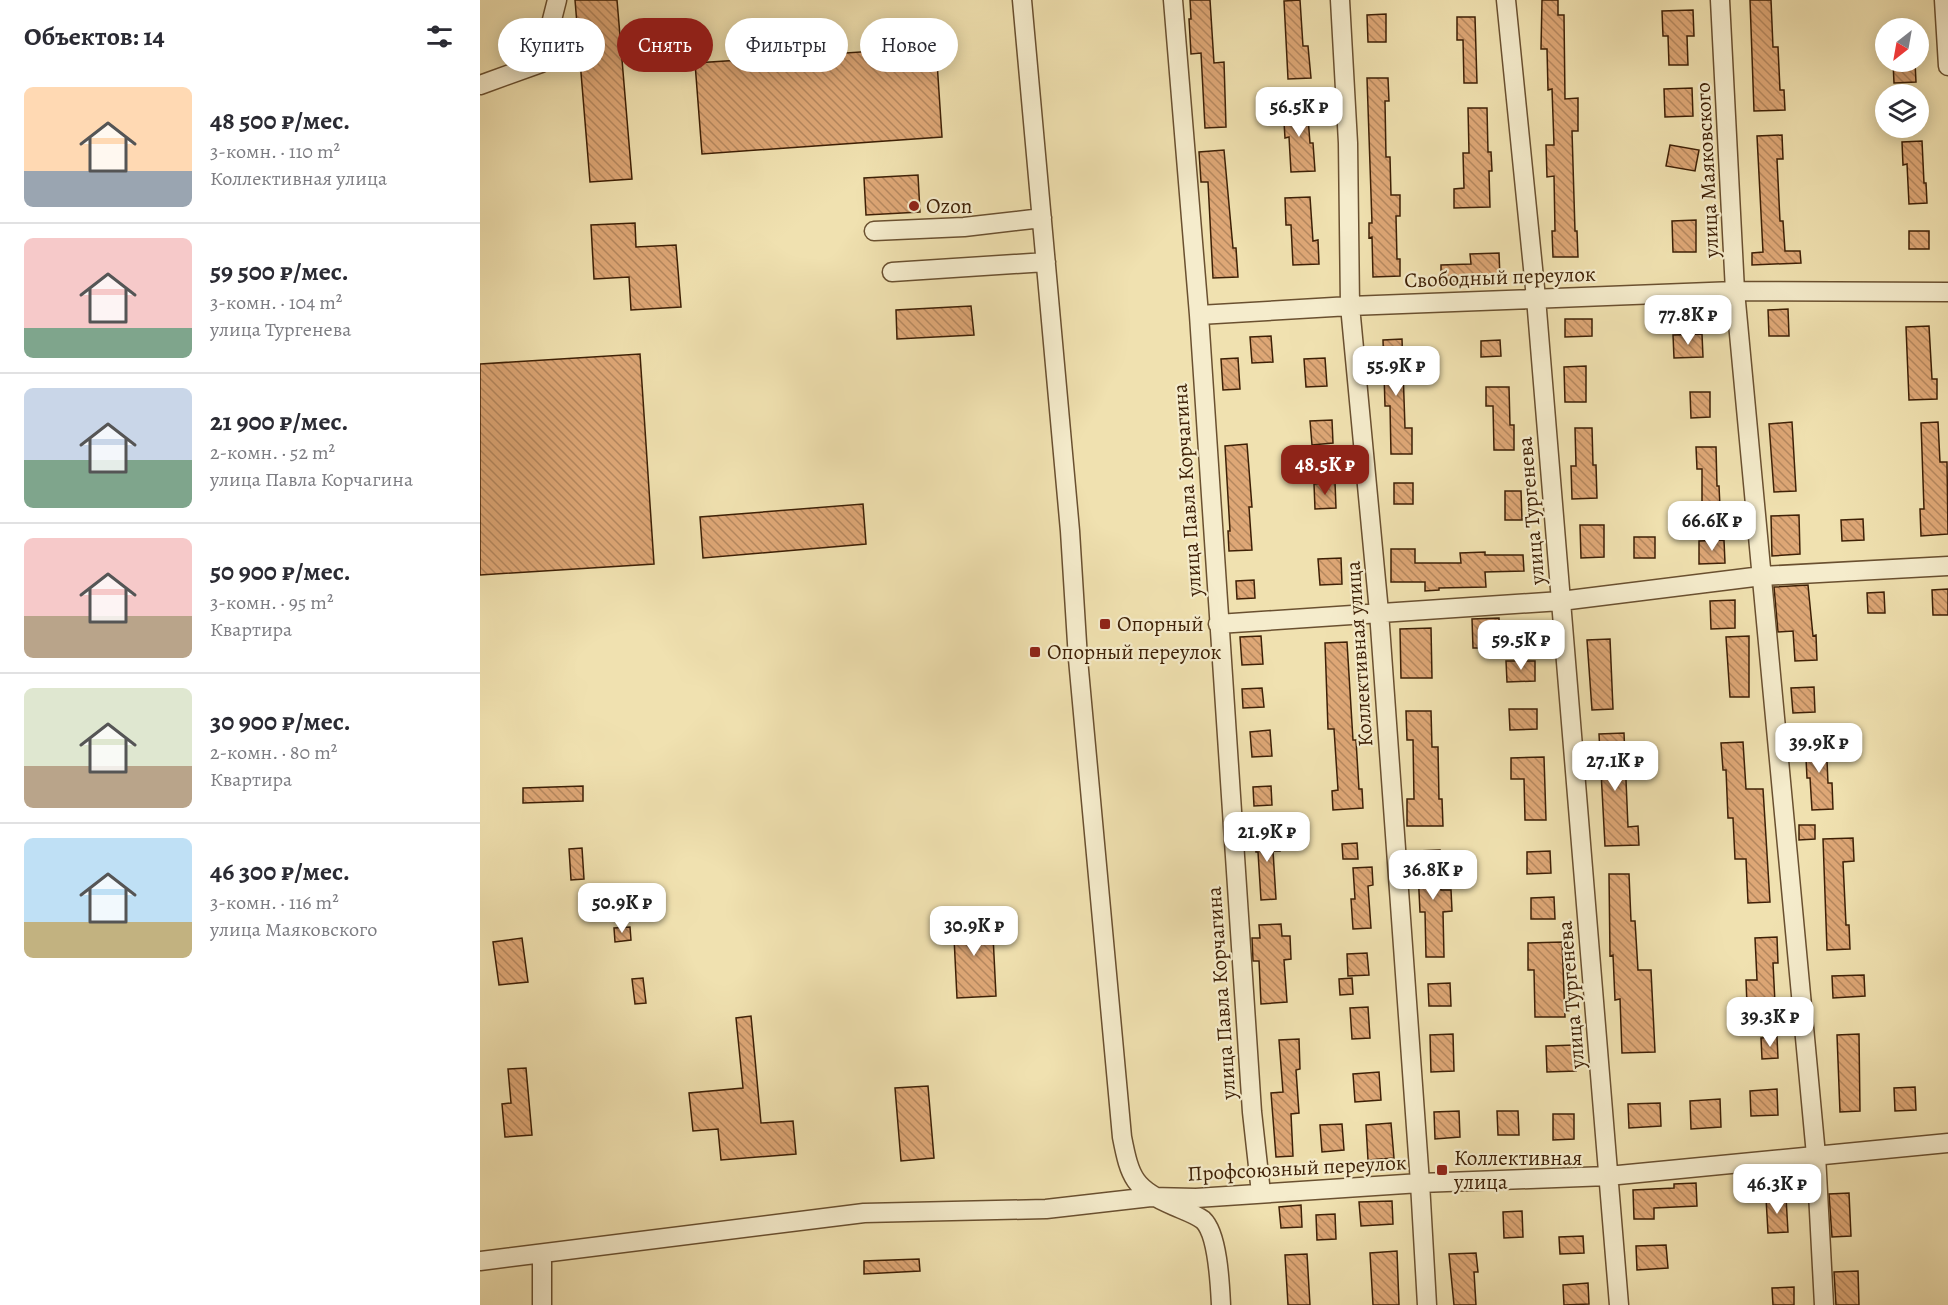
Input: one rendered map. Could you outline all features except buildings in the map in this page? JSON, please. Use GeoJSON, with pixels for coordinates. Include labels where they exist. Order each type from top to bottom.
{"type":"FeatureCollection","features":[{"type":"Feature","properties":{"kind":"street"},"geometry":{"type":"LineString","coordinates":[[480,85],[541,63],[556,0]]}},
{"type":"Feature","properties":{"kind":"street"},"geometry":{"type":"LineString","coordinates":[[1022,0],[1070,531],[1078,659],[1122,1137],[1133,1179],[1152,1197],[1204,1221],[1213,1240],[1220,1278],[1221,1305]]}},
{"type":"Feature","properties":{"kind":"street","name":"улица Павла Корчагина"},"geometry":{"type":"LineString","coordinates":[[1173,0],[1199,315],[1252,1112],[1261,1193]]}},
{"type":"Feature","properties":{"kind":"street","name":"Коллективная улица"},"geometry":{"type":"LineString","coordinates":[[1340,0],[1348,143],[1350,306],[1379,612],[1427,1305]]}},
{"type":"Feature","properties":{"kind":"street","name":"улица Тургенева"},"geometry":{"type":"LineString","coordinates":[[1506,0],[1536,298],[1619,1305]]}},
{"type":"Feature","properties":{"kind":"street","name":"улица Маяковского"},"geometry":{"type":"LineString","coordinates":[[1720,0],[1735,291],[1816,1155],[1824,1305]]}},
{"type":"Feature","properties":{"kind":"street"},"geometry":{"type":"LineString","coordinates":[[1944,0],[1948,66]]}},
{"type":"Feature","properties":{"kind":"street"},"geometry":{"type":"LineString","coordinates":[[874,231],[964,227],[1042,218]]}},
{"type":"Feature","properties":{"kind":"street"},"geometry":{"type":"LineString","coordinates":[[892,272],[1046,262]]}},
{"type":"Feature","properties":{"kind":"street","name":"Свободный переулок"},"geometry":{"type":"LineString","coordinates":[[1199,315],[1350,306],[1735,291],[1948,292]]}},
{"type":"Feature","properties":{"kind":"street"},"geometry":{"type":"LineString","coordinates":[[1218,624],[1562,601],[1762,576],[1948,566]]}},
{"type":"Feature","properties":{"kind":"street","name":"Профсоюзный переулок"},"geometry":{"type":"LineString","coordinates":[[480,1261],[864,1213],[1046,1209],[1152,1197],[1197,1197],[1420,1183],[1608,1176],[1948,1143]]}},
{"type":"Feature","properties":{"kind":"street"},"geometry":{"type":"LineString","coordinates":[[542,1305],[543,1254]]}},
{"type":"Feature","properties":{"kind":"place","name":"Ozon"},"geometry":{"type":"Point","coordinates":[914,206]}},
{"type":"Feature","properties":{"kind":"place","name":"Опорный"},"geometry":{"type":"Point","coordinates":[1105,624]}},
{"type":"Feature","properties":{"kind":"place","name":"Опорный переулок"},"geometry":{"type":"Point","coordinates":[1035,652]}},
{"type":"Feature","properties":{"kind":"place","name":"Коллективная улица"},"geometry":{"type":"Point","coordinates":[1442,1170]}}]}
